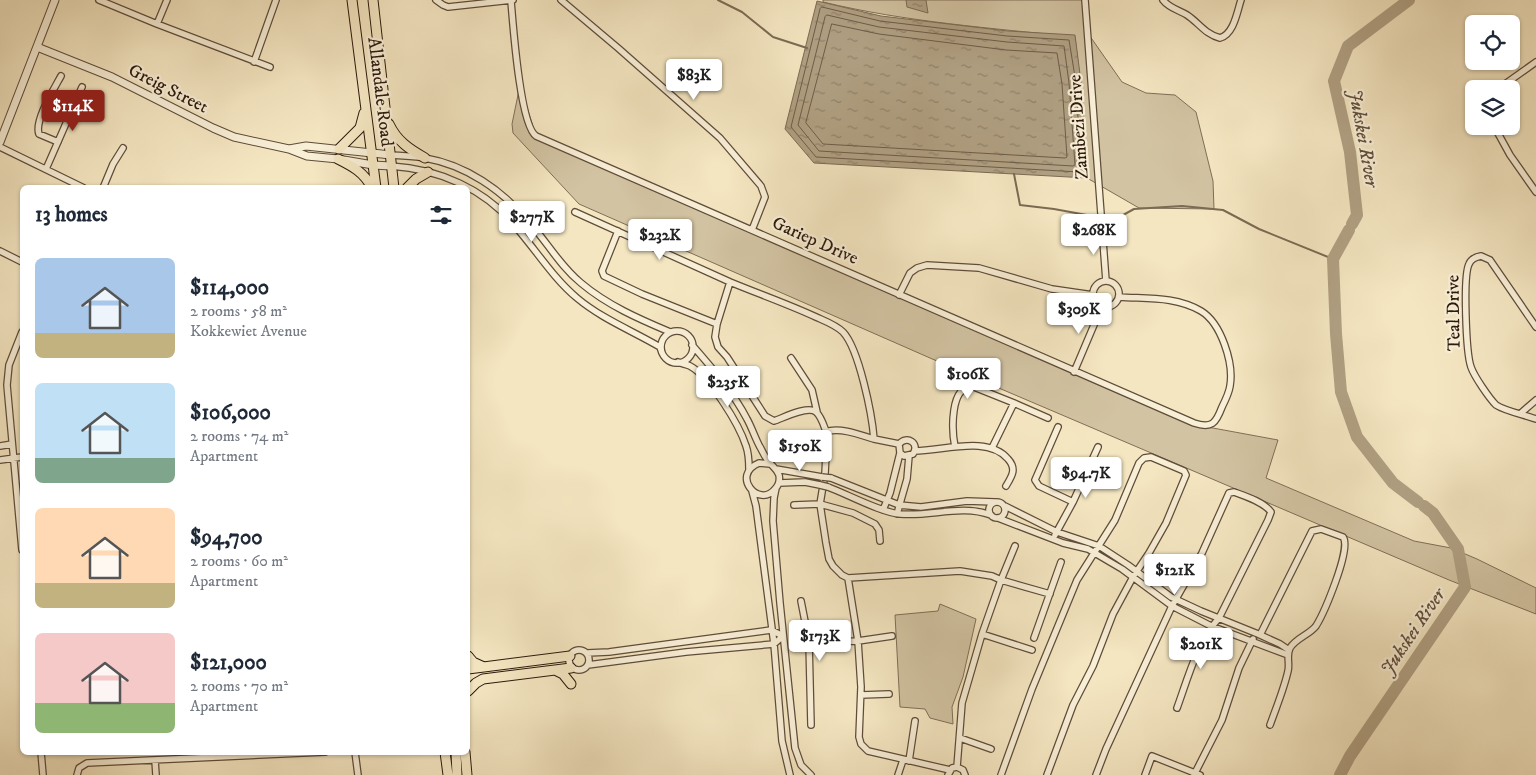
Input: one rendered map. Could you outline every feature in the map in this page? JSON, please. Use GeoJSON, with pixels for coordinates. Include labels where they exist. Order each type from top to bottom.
{"type":"FeatureCollection","features":[{"type":"Feature","properties":{"kind":"main road","name":"Allandale Road"},"geometry":{"type":"LineString","coordinates":[[352,0],[376,185]]}},
{"type":"Feature","properties":{"kind":"main road","name":"Allandale Road"},"geometry":{"type":"LineString","coordinates":[[373,0],[394,185]]}},
{"type":"Feature","properties":{"kind":"main road"},"geometry":{"type":"LineString","coordinates":[[340,149],[360,128],[365,109]]}},
{"type":"Feature","properties":{"kind":"main road"},"geometry":{"type":"LineString","coordinates":[[386,117],[400,142],[408,149],[425,158]]}},
{"type":"Feature","properties":{"kind":"main road"},"geometry":{"type":"LineString","coordinates":[[338,159],[358,169],[368,179],[371,185]]}},
{"type":"Feature","properties":{"kind":"main road"},"geometry":{"type":"LineString","coordinates":[[410,185],[428,172]]}},
{"type":"Feature","properties":{"kind":"main road"},"geometry":{"type":"LineString","coordinates":[[470,669],[570,656]]}},
{"type":"Feature","properties":{"kind":"main road"},"geometry":{"type":"LineString","coordinates":[[470,658],[485,667]]}},
{"type":"Feature","properties":{"kind":"main road"},"geometry":{"type":"LineString","coordinates":[[470,689],[483,679],[571,668]]}},
{"type":"Feature","properties":{"kind":"main road"},"geometry":{"type":"LineString","coordinates":[[555,670],[563,674],[571,684]]}},
{"type":"Feature","properties":{"kind":"main road"},"geometry":{"type":"LineString","coordinates":[[446,755],[448,775]]}},
{"type":"Feature","properties":{"kind":"main road"},"geometry":{"type":"LineString","coordinates":[[457,775],[462,755]]}},
{"type":"Feature","properties":{"kind":"main road"},"geometry":{"type":"LineString","coordinates":[[463,755],[468,775]]}},
{"type":"Feature","properties":{"kind":"street"},"geometry":{"type":"LineString","coordinates":[[0,142],[55,0]]}},
{"type":"Feature","properties":{"kind":"street"},"geometry":{"type":"LineString","coordinates":[[99,0],[270,67]]}},
{"type":"Feature","properties":{"kind":"street"},"geometry":{"type":"LineString","coordinates":[[157,24],[167,0]]}},
{"type":"Feature","properties":{"kind":"street"},"geometry":{"type":"LineString","coordinates":[[254,62],[276,0]]}},
{"type":"Feature","properties":{"kind":"street"},"geometry":{"type":"LineString","coordinates":[[436,0],[448,7],[512,0]]}},
{"type":"Feature","properties":{"kind":"street","name":"Gariep Drive"},"geometry":{"type":"LineString","coordinates":[[512,0],[520,85],[532,133],[541,139],[1074,372],[1194,423],[1202,426],[1211,425],[1218,418],[1231,384],[1224,344],[1214,324],[1202,312],[1176,302],[1152,298],[1119,298]]}},
{"type":"Feature","properties":{"kind":"street"},"geometry":{"type":"LineString","coordinates":[[561,0],[670,93],[720,138],[738,158],[760,186],[765,197],[752,230]]}},
{"type":"Feature","properties":{"kind":"street","name":"Zambezi Drive"},"geometry":{"type":"LineString","coordinates":[[1085,0],[1106,281]]}},
{"type":"Feature","properties":{"kind":"street"},"geometry":{"type":"LineString","coordinates":[[1163,0],[1168,5],[1190,17],[1214,36],[1222,37],[1230,31],[1242,0]]}},
{"type":"Feature","properties":{"kind":"street","name":"Greig Street"},"geometry":{"type":"LineString","coordinates":[[37,47],[112,77],[224,132],[245,140],[289,149],[307,156],[391,166]]}},
{"type":"Feature","properties":{"kind":"street"},"geometry":{"type":"LineString","coordinates":[[1511,80],[1536,62]]}},
{"type":"Feature","properties":{"kind":"street"},"geometry":{"type":"LineString","coordinates":[[58,142],[38,132],[39,121],[60,76]]}},
{"type":"Feature","properties":{"kind":"street"},"geometry":{"type":"LineString","coordinates":[[46,169],[82,87]]}},
{"type":"Feature","properties":{"kind":"street"},"geometry":{"type":"LineString","coordinates":[[48,103],[72,111]]}},
{"type":"Feature","properties":{"kind":"street"},"geometry":{"type":"LineString","coordinates":[[1499,135],[1510,155],[1536,192]]}},
{"type":"Feature","properties":{"kind":"street","name":"Greig Street"},"geometry":{"type":"LineString","coordinates":[[289,149],[306,146],[391,155]]}},
{"type":"Feature","properties":{"kind":"street"},"geometry":{"type":"LineString","coordinates":[[0,147],[78,185]]}},
{"type":"Feature","properties":{"kind":"street"},"geometry":{"type":"LineString","coordinates":[[103,185],[123,148]]}},
{"type":"Feature","properties":{"kind":"street"},"geometry":{"type":"LineString","coordinates":[[391,155],[425,158],[464,169],[497,190],[529,221],[559,260],[580,282],[594,293],[625,311],[670,332],[683,332],[689,338],[692,346],[718,375],[734,397],[747,418],[764,454],[779,476],[774,498],[773,521],[783,636],[795,748],[801,764],[811,775]]}},
{"type":"Feature","properties":{"kind":"street"},"geometry":{"type":"LineString","coordinates":[[391,166],[428,172],[464,185]]}},
{"type":"Feature","properties":{"kind":"street"},"geometry":{"type":"LineString","coordinates":[[470,188],[489,200],[508,218],[554,276],[578,298],[602,315],[660,347],[662,353],[670,361],[690,366],[700,374],[724,404],[740,431],[746,446],[749,470],[747,481],[756,506],[774,644],[782,741],[790,775]]}},
{"type":"Feature","properties":{"kind":"street"},"geometry":{"type":"LineString","coordinates":[[575,212],[730,282],[792,306],[834,325],[843,332],[854,354],[872,416],[874,438]]}},
{"type":"Feature","properties":{"kind":"street"},"geometry":{"type":"LineString","coordinates":[[618,231],[602,271],[604,276],[642,294],[717,324]]}},
{"type":"Feature","properties":{"kind":"street"},"geometry":{"type":"LineString","coordinates":[[0,251],[20,261]]}},
{"type":"Feature","properties":{"kind":"street","name":"Teal Drive"},"geometry":{"type":"LineString","coordinates":[[1521,413],[1497,405],[1471,366],[1465,292],[1467,269],[1470,262],[1478,256],[1490,260],[1536,327]]}},
{"type":"Feature","properties":{"kind":"street"},"geometry":{"type":"LineString","coordinates":[[899,295],[910,273],[917,268],[928,265],[979,268],[1052,289],[1093,295]]}},
{"type":"Feature","properties":{"kind":"street"},"geometry":{"type":"LineString","coordinates":[[1106,281],[1114,284],[1119,292],[1119,298],[1110,306],[1102,306],[1097,303],[1093,295],[1096,285],[1106,281]]}},
{"type":"Feature","properties":{"kind":"street"},"geometry":{"type":"LineString","coordinates":[[730,282],[717,324],[715,337],[718,347],[727,357],[768,419],[774,421],[805,410],[812,409],[817,412]]}},
{"type":"Feature","properties":{"kind":"street"},"geometry":{"type":"LineString","coordinates":[[1074,372],[1102,306]]}},
{"type":"Feature","properties":{"kind":"street"},"geometry":{"type":"LineString","coordinates":[[662,353],[662,341],[670,332]]}},
{"type":"Feature","properties":{"kind":"street"},"geometry":{"type":"LineString","coordinates":[[20,337],[7,374],[20,527]]}},
{"type":"Feature","properties":{"kind":"street"},"geometry":{"type":"LineString","coordinates":[[678,362],[689,357],[692,346]]}},
{"type":"Feature","properties":{"kind":"street"},"geometry":{"type":"LineString","coordinates":[[791,358],[812,390],[817,412],[827,434],[825,474],[820,504],[829,559],[842,575],[848,578],[960,571],[992,576],[1050,594]]}},
{"type":"Feature","properties":{"kind":"street"},"geometry":{"type":"LineString","coordinates":[[955,447],[952,419],[956,403],[964,389],[974,387],[1014,402],[1048,418]]}},
{"type":"Feature","properties":{"kind":"street"},"geometry":{"type":"LineString","coordinates":[[1521,413],[1536,400]]}},
{"type":"Feature","properties":{"kind":"street"},"geometry":{"type":"LineString","coordinates":[[992,448],[1014,402]]}},
{"type":"Feature","properties":{"kind":"street"},"geometry":{"type":"LineString","coordinates":[[1521,413],[1536,418]]}},
{"type":"Feature","properties":{"kind":"street"},"geometry":{"type":"LineString","coordinates":[[1058,427],[1035,480],[1039,486],[1073,502]]}},
{"type":"Feature","properties":{"kind":"street"},"geometry":{"type":"LineString","coordinates":[[827,434],[829,431],[834,430],[856,433],[899,444]]}},
{"type":"Feature","properties":{"kind":"street"},"geometry":{"type":"LineString","coordinates":[[899,444],[902,440],[908,439],[915,446],[915,451]]}},
{"type":"Feature","properties":{"kind":"street"},"geometry":{"type":"LineString","coordinates":[[0,446],[12,444]]}},
{"type":"Feature","properties":{"kind":"street"},"geometry":{"type":"LineString","coordinates":[[883,510],[900,453],[899,444]]}},
{"type":"Feature","properties":{"kind":"street"},"geometry":{"type":"LineString","coordinates":[[898,514],[907,479],[909,456],[915,451],[932,451],[976,445],[992,448],[1004,454],[1013,465],[1013,475],[1006,486]]}},
{"type":"Feature","properties":{"kind":"street"},"geometry":{"type":"LineString","coordinates":[[1053,539],[1073,502],[1098,447]]}},
{"type":"Feature","properties":{"kind":"street"},"geometry":{"type":"LineString","coordinates":[[900,453],[904,456],[909,456]]}},
{"type":"Feature","properties":{"kind":"street"},"geometry":{"type":"LineString","coordinates":[[0,460],[20,457]]}},
{"type":"Feature","properties":{"kind":"street"},"geometry":{"type":"LineString","coordinates":[[1001,775],[1032,690],[1077,580],[1115,520],[1141,460],[1151,457],[1184,471],[1186,475],[1166,523],[1113,614],[1093,666],[1073,705],[1048,775]]}},
{"type":"Feature","properties":{"kind":"street"},"geometry":{"type":"LineString","coordinates":[[749,470],[759,463],[770,464]]}},
{"type":"Feature","properties":{"kind":"street"},"geometry":{"type":"LineString","coordinates":[[776,469],[831,478],[900,505],[920,507],[967,501],[1001,502],[1004,506],[1057,532],[1099,546],[1172,606],[1211,626],[1288,653]]}},
{"type":"Feature","properties":{"kind":"street"},"geometry":{"type":"LineString","coordinates":[[752,491],[766,495],[777,486],[805,482],[820,484],[883,510],[898,514],[918,515],[969,510],[981,511],[1095,553],[1176,599],[1280,644],[1288,653]]}},
{"type":"Feature","properties":{"kind":"street"},"geometry":{"type":"LineString","coordinates":[[1096,775],[1172,606],[1202,553],[1229,493],[1237,493],[1269,509],[1268,520],[1219,618],[1211,626],[1194,660],[1177,708]]}},
{"type":"Feature","properties":{"kind":"street"},"geometry":{"type":"LineString","coordinates":[[991,515],[989,507],[995,502]]}},
{"type":"Feature","properties":{"kind":"street"},"geometry":{"type":"LineString","coordinates":[[794,505],[820,504],[854,513],[871,521],[879,530],[880,541]]}},
{"type":"Feature","properties":{"kind":"street"},"geometry":{"type":"LineString","coordinates":[[998,518],[1005,512],[1004,506]]}},
{"type":"Feature","properties":{"kind":"street"},"geometry":{"type":"LineString","coordinates":[[1145,775],[1152,756],[1196,774],[1222,720],[1239,668],[1252,640],[1258,634],[1312,531],[1321,529],[1342,537],[1345,540],[1346,546],[1338,575],[1315,628],[1295,643],[1288,653],[1288,670],[1270,726]]}},
{"type":"Feature","properties":{"kind":"street"},"geometry":{"type":"LineString","coordinates":[[848,578],[858,641],[861,695],[859,737],[861,744],[868,751],[949,773],[957,766],[962,703],[982,634],[1015,546]]}},
{"type":"Feature","properties":{"kind":"street"},"geometry":{"type":"LineString","coordinates":[[1034,638],[1061,562]]}},
{"type":"Feature","properties":{"kind":"street"},"geometry":{"type":"LineString","coordinates":[[802,601],[809,642],[811,725]]}},
{"type":"Feature","properties":{"kind":"street"},"geometry":{"type":"LineString","coordinates":[[771,630],[783,636],[774,644],[686,652],[588,666],[580,670],[571,668],[570,656],[578,650],[587,653],[609,652],[771,630]]}},
{"type":"Feature","properties":{"kind":"street"},"geometry":{"type":"LineString","coordinates":[[982,634],[1032,650]]}},
{"type":"Feature","properties":{"kind":"street"},"geometry":{"type":"LineString","coordinates":[[809,642],[858,641],[892,636]]}},
{"type":"Feature","properties":{"kind":"street"},"geometry":{"type":"LineString","coordinates":[[587,653],[590,659],[588,666]]}},
{"type":"Feature","properties":{"kind":"street"},"geometry":{"type":"LineString","coordinates":[[861,695],[889,694]]}},
{"type":"Feature","properties":{"kind":"street"},"geometry":{"type":"LineString","coordinates":[[898,775],[906,761],[915,721]]}},
{"type":"Feature","properties":{"kind":"street"},"geometry":{"type":"LineString","coordinates":[[960,738],[991,749]]}},
{"type":"Feature","properties":{"kind":"street"},"geometry":{"type":"LineString","coordinates":[[40,755],[43,775]]}},
{"type":"Feature","properties":{"kind":"street"},"geometry":{"type":"LineString","coordinates":[[77,775],[80,768],[87,764],[262,755]]}},
{"type":"Feature","properties":{"kind":"street"},"geometry":{"type":"LineString","coordinates":[[355,755],[358,775]]}},
{"type":"Feature","properties":{"kind":"street"},"geometry":{"type":"LineString","coordinates":[[156,760],[156,775]]}},
{"type":"Feature","properties":{"kind":"street"},"geometry":{"type":"LineString","coordinates":[[957,766],[963,770],[965,775]]}},
{"type":"Feature","properties":{"kind":"shaded area"},"geometry":{"type":"Polygon","coordinates":[[[823,0],[1085,0],[1087,32],[1122,82],[1146,93],[1175,95],[1196,112],[1213,181],[1214,209],[1139,208],[1087,178],[1083,106],[1075,37],[886,15],[823,2],[823,0]]]}},
{"type":"Feature","properties":{"kind":"shaded area"},"geometry":{"type":"Polygon","coordinates":[[[520,85],[536,136],[1202,426],[1278,440],[1266,478],[1414,541],[1451,548],[1536,588],[1536,614],[1449,580],[987,383],[579,204],[513,133],[512,124],[520,85]]]}},
{"type":"Feature","properties":{"kind":"shaded area"},"geometry":{"type":"Polygon","coordinates":[[[940,604],[976,619],[963,677],[952,707],[953,724],[930,718],[925,709],[900,707],[895,615],[938,611],[940,604]]]}},
{"type":"Feature","properties":{"kind":"water"},"geometry":{"type":"Polygon","coordinates":[[[906,0],[926,0],[928,13],[907,7],[906,0]]]}},
{"type":"Feature","properties":{"kind":"water"},"geometry":{"type":"Polygon","coordinates":[[[817,1],[881,16],[1008,31],[1075,35],[1081,82],[1087,178],[814,163],[785,129],[817,1]]]}},
{"type":"Feature","properties":{"kind":"waterway"},"geometry":{"type":"LineString","coordinates":[[718,0],[742,12],[773,37],[807,48]]}},
{"type":"Feature","properties":{"kind":"waterway","name":"Jukskei River"},"geometry":{"type":"LineString","coordinates":[[1352,224],[1357,215],[1350,152],[1334,81],[1348,46],[1409,0]]}},
{"type":"Feature","properties":{"kind":"waterway"},"geometry":{"type":"LineString","coordinates":[[1014,174],[1020,205],[1114,220],[1134,209],[1182,206],[1223,210],[1259,229],[1333,259]]}},
{"type":"Feature","properties":{"kind":"waterway","name":"Jukskei River"},"geometry":{"type":"LineString","coordinates":[[1349,230],[1333,259],[1336,334],[1341,392],[1357,437],[1393,483],[1418,502]]}},
{"type":"Feature","properties":{"kind":"waterway","name":"Jukskei River"},"geometry":{"type":"LineString","coordinates":[[1340,775],[1350,756],[1465,587],[1458,549],[1433,513],[1424,506]]}}]}
